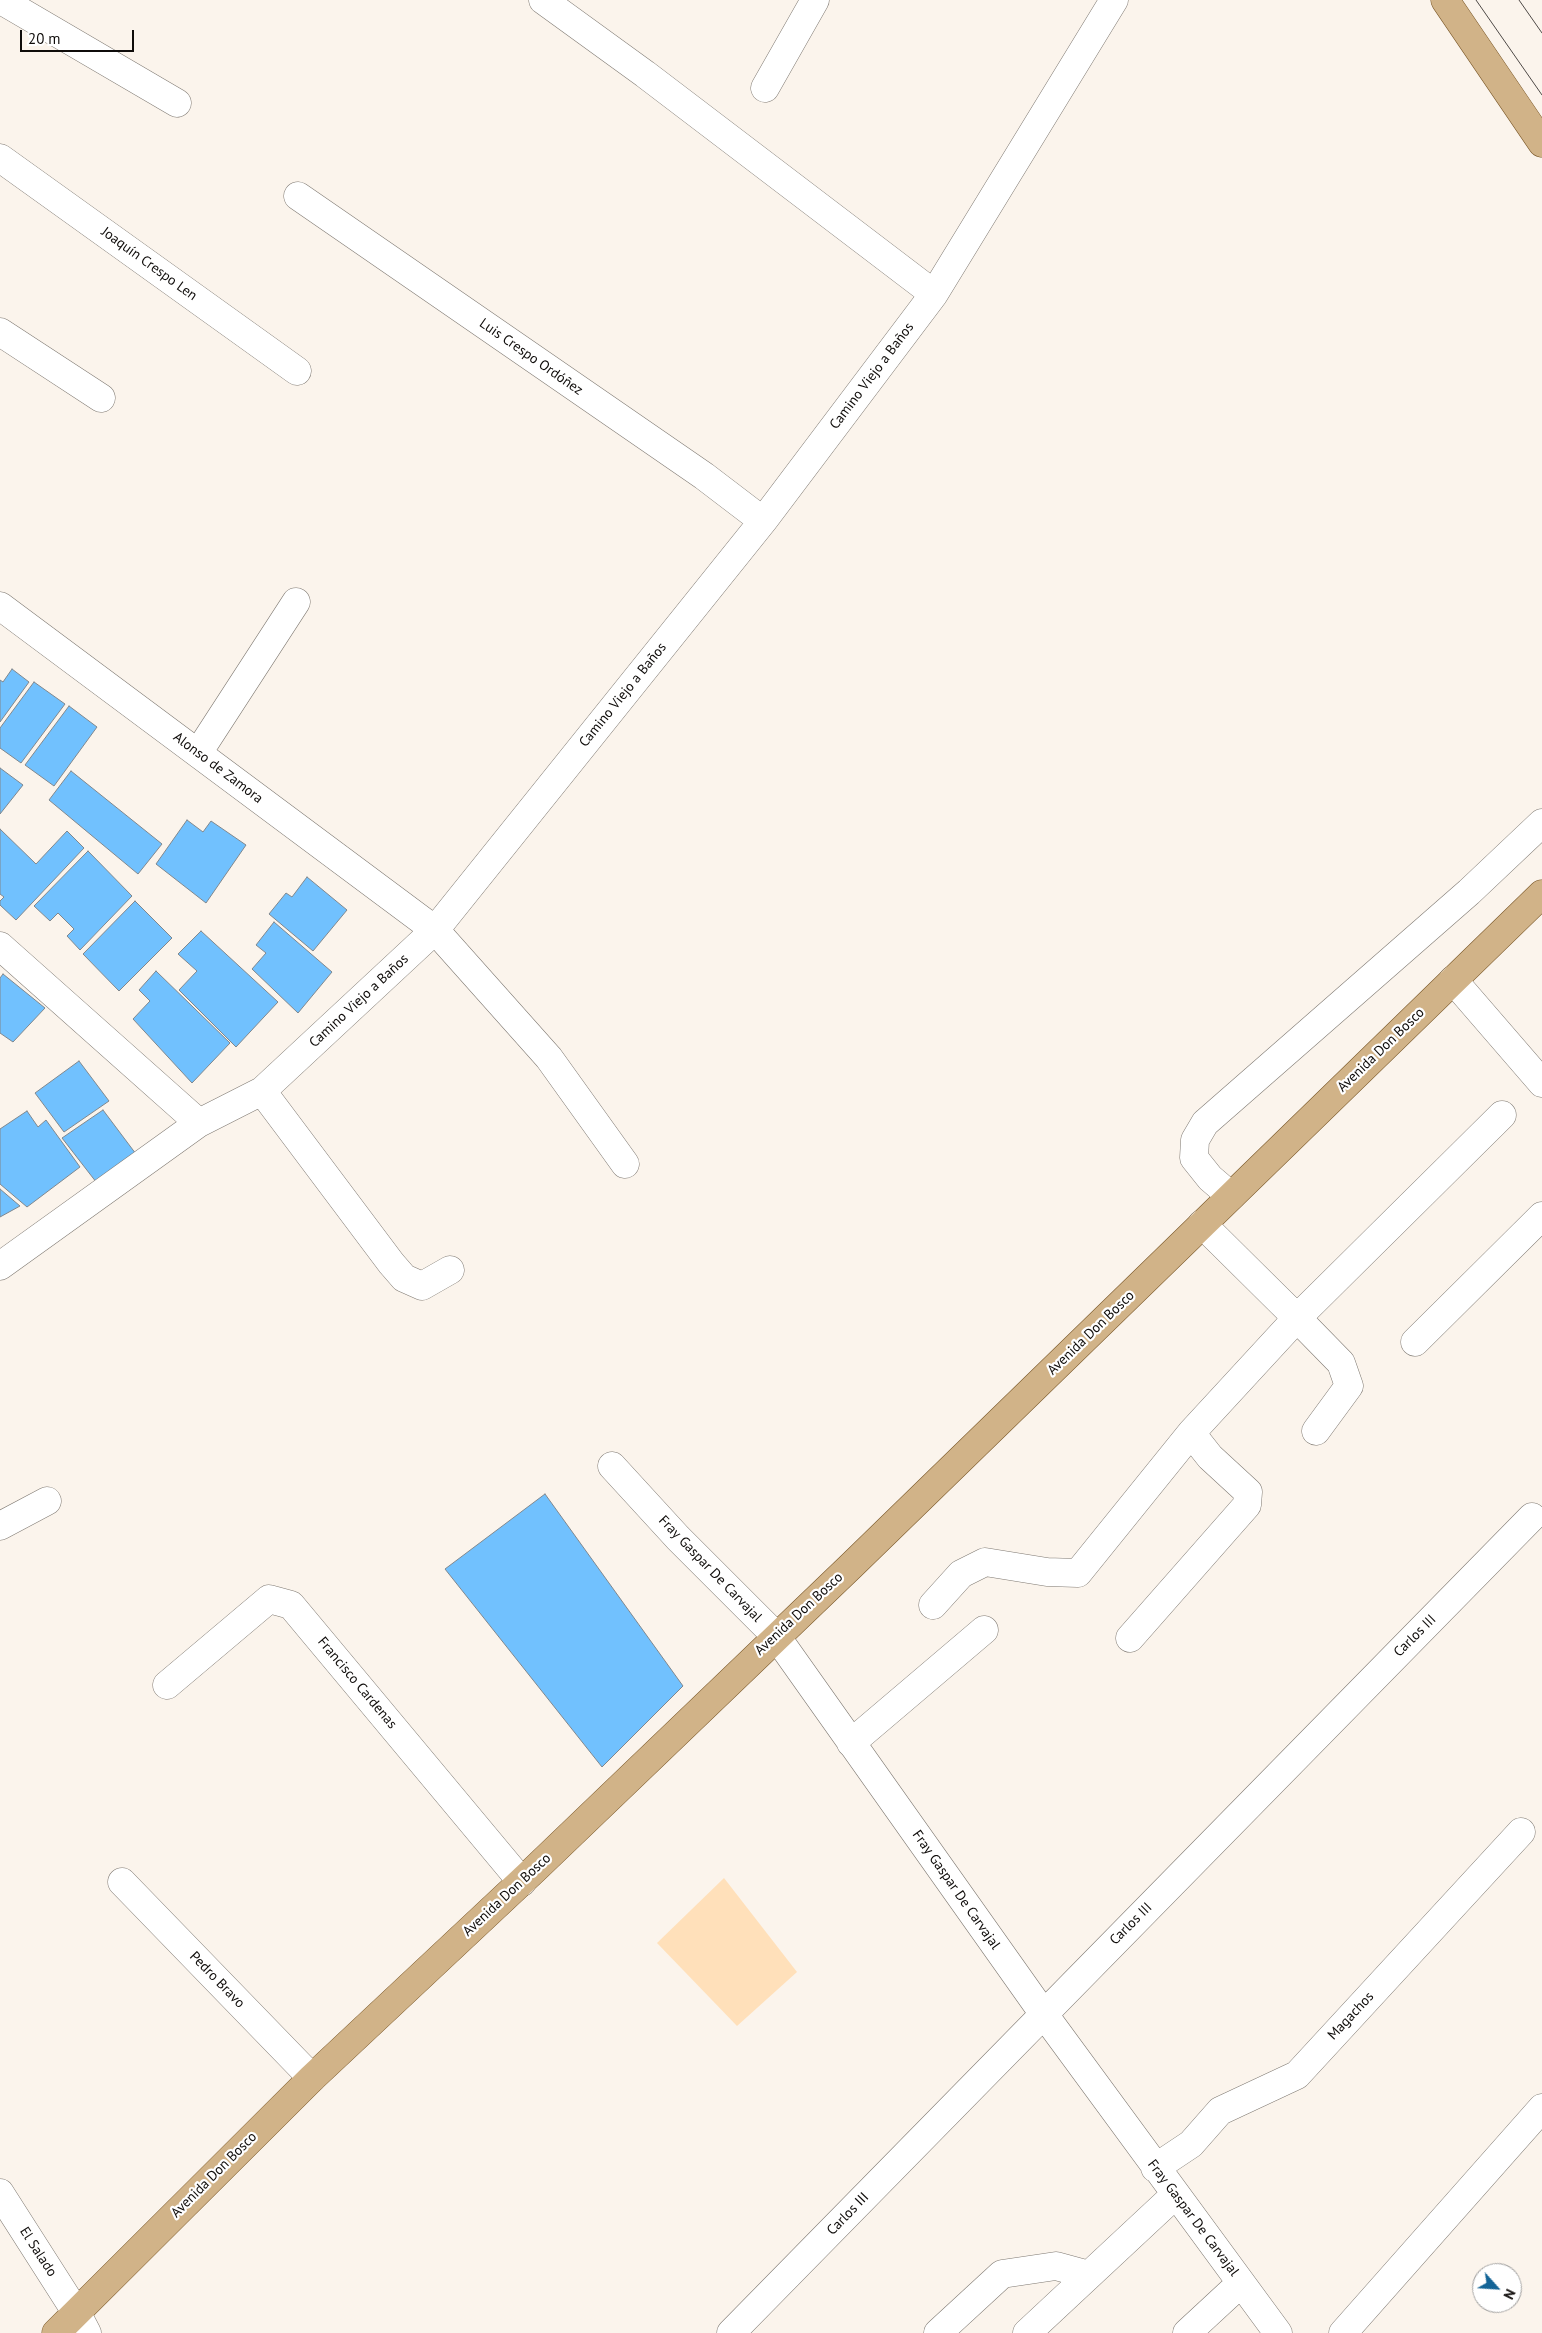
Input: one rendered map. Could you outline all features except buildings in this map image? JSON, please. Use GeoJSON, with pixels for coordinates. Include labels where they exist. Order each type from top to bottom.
{"type":"FeatureCollection","features":[{"type":"Feature","properties":{"kind":"main road"},"geometry":{"type":"LineString","coordinates":[[1445,0],[1542,142]]}},
{"type":"Feature","properties":{"kind":"main road","name":"Avenida Don Bosco"},"geometry":{"type":"LineString","coordinates":[[56,2333],[82,2322],[312,2078],[522,1882],[851,1566],[1542,894]]}},
{"type":"Feature","properties":{"kind":"street"},"geometry":{"type":"LineString","coordinates":[[1,0],[177,103]]}},
{"type":"Feature","properties":{"kind":"street"},"geometry":{"type":"LineString","coordinates":[[543,0],[645,74],[934,294]]}},
{"type":"Feature","properties":{"kind":"street"},"geometry":{"type":"LineString","coordinates":[[765,88],[815,0]]}},
{"type":"Feature","properties":{"kind":"street","name":"Camino Viejo a Baños"},"geometry":{"type":"LineString","coordinates":[[0,1266],[199,1124],[262,1091],[435,930],[763,521],[934,294],[1114,0]]}},
{"type":"Feature","properties":{"kind":"street","name":"Joaquín Crespo Len"},"geometry":{"type":"LineString","coordinates":[[0,158],[297,370]]}},
{"type":"Feature","properties":{"kind":"street","name":"Luis Crespo Ordóñez"},"geometry":{"type":"LineString","coordinates":[[298,196],[704,476],[763,521]]}},
{"type":"Feature","properties":{"kind":"street"},"geometry":{"type":"LineString","coordinates":[[0,332],[100,398]]}},
{"type":"Feature","properties":{"kind":"street"},"geometry":{"type":"LineString","coordinates":[[198,753],[296,602]]}},
{"type":"Feature","properties":{"kind":"street","name":"Alonso de Zamora"},"geometry":{"type":"LineString","coordinates":[[0,606],[435,930],[549,1058],[625,1164]]}},
{"type":"Feature","properties":{"kind":"street"},"geometry":{"type":"LineString","coordinates":[[1232,1196],[1210,1178],[1194,1158],[1196,1140],[1205,1123],[1469,892],[1542,823]]}},
{"type":"Feature","properties":{"kind":"street"},"geometry":{"type":"LineString","coordinates":[[0,946],[199,1124]]}},
{"type":"Feature","properties":{"kind":"street"},"geometry":{"type":"LineString","coordinates":[[1453,980],[1542,1083]]}},
{"type":"Feature","properties":{"kind":"street"},"geometry":{"type":"LineString","coordinates":[[262,1091],[391,1264],[404,1278],[422,1286],[450,1270]]}},
{"type":"Feature","properties":{"kind":"street"},"geometry":{"type":"LineString","coordinates":[[934,1605],[961,1574],[985,1562],[1047,1572],[1078,1573],[1191,1433],[1297,1318],[1502,1115]]}},
{"type":"Feature","properties":{"kind":"street"},"geometry":{"type":"LineString","coordinates":[[1415,1342],[1542,1216]]}},
{"type":"Feature","properties":{"kind":"street"},"geometry":{"type":"LineString","coordinates":[[1202,1224],[1341,1363],[1348,1386],[1316,1431]]}},
{"type":"Feature","properties":{"kind":"street"},"geometry":{"type":"LineString","coordinates":[[1130,1638],[1247,1505],[1248,1492],[1210,1457],[1191,1433]]}},
{"type":"Feature","properties":{"kind":"street","name":"Fray Gaspar De Carvajal"},"geometry":{"type":"LineString","coordinates":[[612,1466],[678,1538],[776,1636],[1043,2013],[1278,2333]]}},
{"type":"Feature","properties":{"kind":"street"},"geometry":{"type":"LineString","coordinates":[[0,1526],[48,1501]]}},
{"type":"Feature","properties":{"kind":"street","name":"Carlos III"},"geometry":{"type":"LineString","coordinates":[[732,2333],[1043,2013],[1532,1517]]}},
{"type":"Feature","properties":{"kind":"street","name":"Francisco Cardenas"},"geometry":{"type":"LineString","coordinates":[[167,1684],[269,1599],[291,1604],[522,1882]]}},
{"type":"Feature","properties":{"kind":"street"},"geometry":{"type":"LineString","coordinates":[[851,1743],[984,1630]]}},
{"type":"Feature","properties":{"kind":"street","name":"Magachos"},"geometry":{"type":"LineString","coordinates":[[1155,2168],[1191,2144],[1220,2111],[1297,2075],[1521,1832]]}},
{"type":"Feature","properties":{"kind":"street","name":"Pedro Bravo"},"geometry":{"type":"LineString","coordinates":[[122,1882],[312,2078]]}},
{"type":"Feature","properties":{"kind":"street"},"geometry":{"type":"LineString","coordinates":[[1343,2333],[1542,2108]]}},
{"type":"Feature","properties":{"kind":"street","name":"El Salado"},"geometry":{"type":"LineString","coordinates":[[0,2193],[82,2322]]}},
{"type":"Feature","properties":{"kind":"street"},"geometry":{"type":"LineString","coordinates":[[1027,2333],[1175,2195]]}},
{"type":"Feature","properties":{"kind":"street"},"geometry":{"type":"LineString","coordinates":[[938,2333],[1002,2274],[1056,2266],[1089,2275]]}},
{"type":"Feature","properties":{"kind":"street"},"geometry":{"type":"LineString","coordinates":[[1187,2333],[1241,2283]]}},
{"type":"Feature","properties":{"kind":"shaded area"},"geometry":{"type":"Polygon","coordinates":[[[724,1878],[797,1972],[737,2026],[657,1943],[724,1878]]]}},
{"type":"Feature","properties":{"kind":"tram line"},"geometry":{"type":"LineString","coordinates":[[1476,0],[1542,95]]}},
{"type":"Feature","properties":{"kind":"tram line"},"geometry":{"type":"LineString","coordinates":[[1519,0],[1542,33]]}}]}
